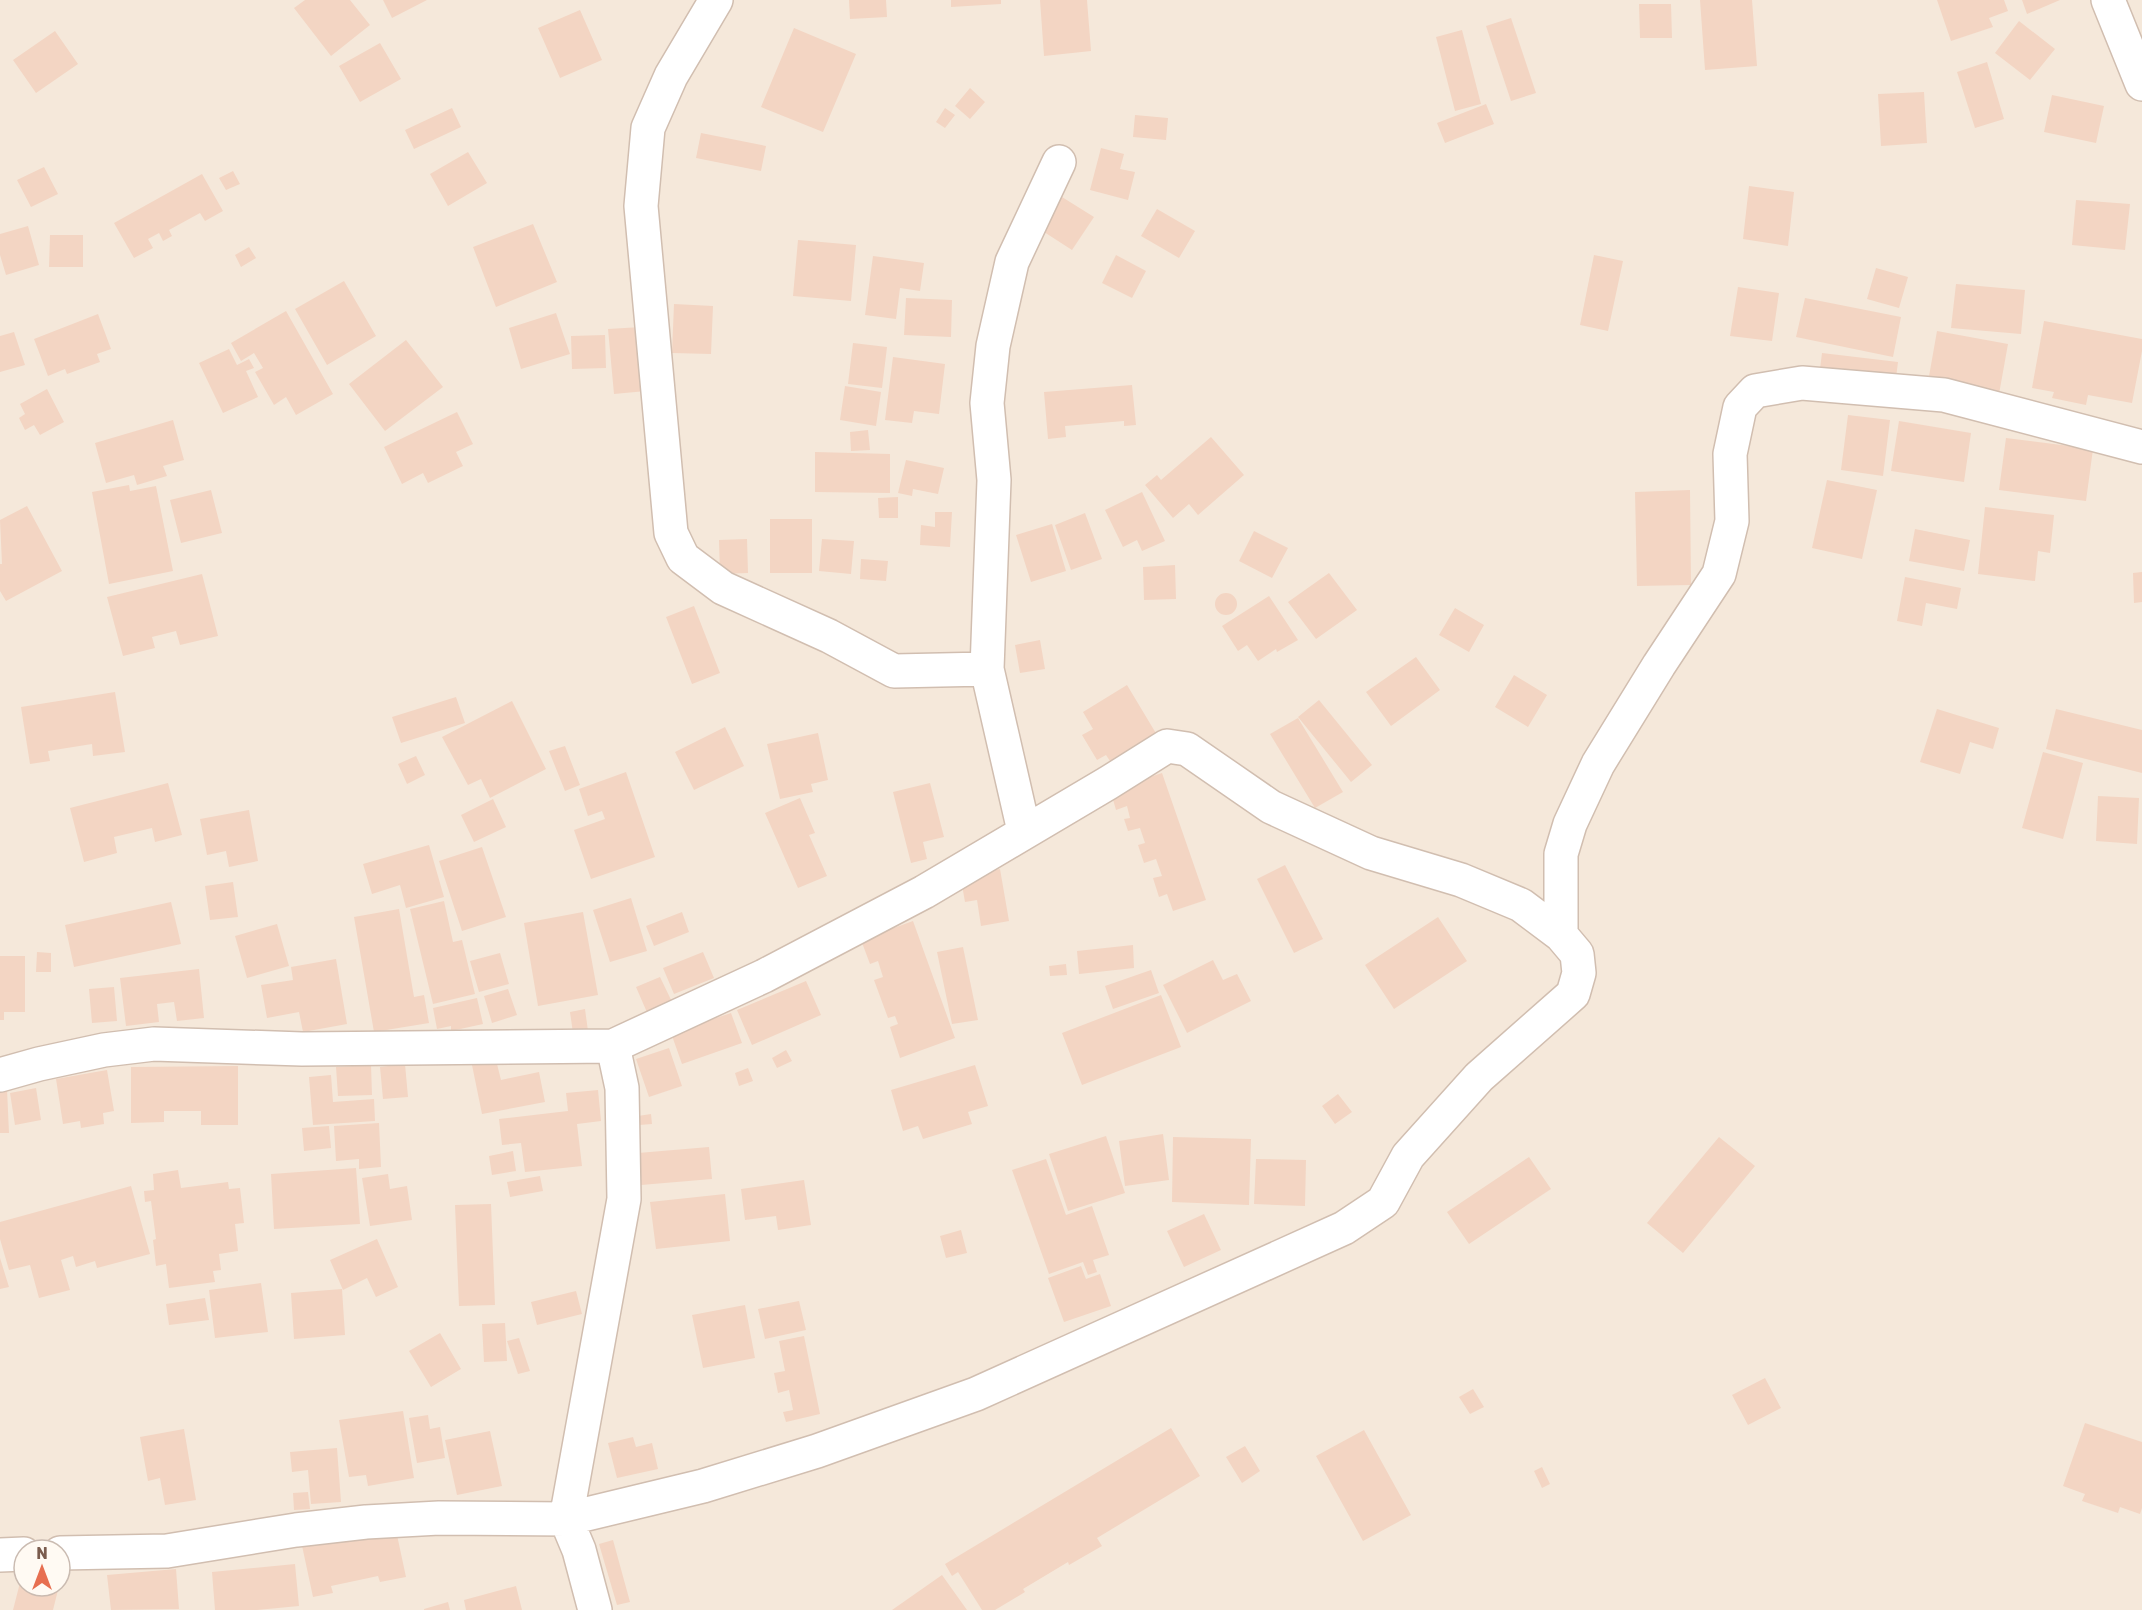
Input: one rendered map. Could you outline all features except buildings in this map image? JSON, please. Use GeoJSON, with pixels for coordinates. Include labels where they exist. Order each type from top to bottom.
{"type":"FeatureCollection","features":[{"type":"Feature","properties":{"kind":"street"},"geometry":{"type":"LineString","coordinates":[[716,0],[670,76],[648,128],[641,206],[670,533],[683,558],[723,588],[829,636],[894,671],[987,669]]}},
{"type":"Feature","properties":{"kind":"street"},"geometry":{"type":"LineString","coordinates":[[2108,0],[2142,84]]}},
{"type":"Feature","properties":{"kind":"street"},"geometry":{"type":"LineString","coordinates":[[1024,831],[987,669],[994,480],[987,403],[993,346],[1012,262],[1059,162]]}},
{"type":"Feature","properties":{"kind":"street"},"geometry":{"type":"LineString","coordinates":[[1561,935],[1561,854],[1570,824],[1598,764],[1659,664],[1719,574],[1732,521],[1730,454],[1740,407],[1755,391],[1802,383],[1944,395],[2142,447]]}},
{"type":"Feature","properties":{"kind":"street"},"geometry":{"type":"LineString","coordinates":[[0,1075],[104,1050],[154,1044],[302,1049],[613,1046],[784,965],[924,892],[1167,746],[1187,749],[1271,807],[1371,853],[1461,880],[1521,905],[1561,935],[1577,954],[1579,973],[1573,994],[1471,1086],[1408,1156],[1383,1202],[1344,1228],[976,1394],[817,1451],[704,1486],[566,1519],[439,1518],[366,1522],[296,1530],[167,1551],[72,1553]]}},
{"type":"Feature","properties":{"kind":"street"},"geometry":{"type":"LineString","coordinates":[[595,1610],[579,1550],[566,1519],[624,1199],[622,1088],[613,1046]]}},
{"type":"Feature","properties":{"kind":"shaded area"},"geometry":{"type":"Polygon","coordinates":[[[0,0],[2142,0],[2142,1610],[0,1610],[0,0]]]}}]}
